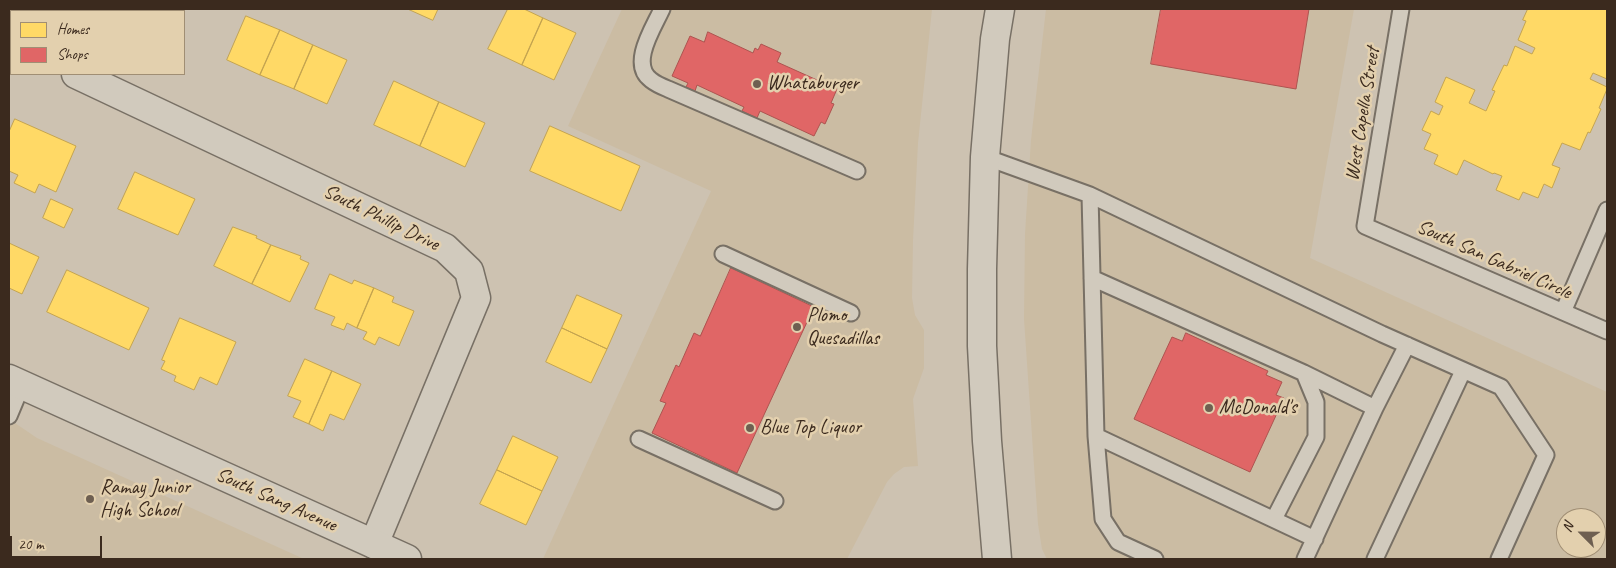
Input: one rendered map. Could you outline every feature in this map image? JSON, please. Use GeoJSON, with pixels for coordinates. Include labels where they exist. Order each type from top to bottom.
{"type":"FeatureCollection","features":[{"type":"Feature","properties":{"kind":"street"},"geometry":{"type":"LineString","coordinates":[[997,559],[987,441],[982,346],[982,269],[985,157],[995,39],[1000,9]]}},
{"type":"Feature","properties":{"kind":"street","name":"South Phillip Drive"},"geometry":{"type":"LineString","coordinates":[[78,75],[446,248],[470,271],[476,298],[374,544]]}},
{"type":"Feature","properties":{"kind":"street","name":"South Sang Avenue"},"geometry":{"type":"LineString","coordinates":[[16,382],[407,559]]}},
{"type":"Feature","properties":{"kind":"lane"},"geometry":{"type":"LineString","coordinates":[[662,9],[642,52],[642,68],[650,80],[668,90],[857,171]]}},
{"type":"Feature","properties":{"kind":"lane","name":"West Capella Street"},"geometry":{"type":"LineString","coordinates":[[1365,226],[1401,9]]}},
{"type":"Feature","properties":{"kind":"lane"},"geometry":{"type":"LineString","coordinates":[[985,157],[1090,195],[1407,345],[1502,387],[1546,455],[1499,559]]}},
{"type":"Feature","properties":{"kind":"lane"},"geometry":{"type":"LineString","coordinates":[[1090,195],[1096,436],[1103,519],[1118,542],[1155,559]]}},
{"type":"Feature","properties":{"kind":"lane"},"geometry":{"type":"LineString","coordinates":[[1563,312],[1607,210]]}},
{"type":"Feature","properties":{"kind":"lane","name":"South San Gabriel Circle"},"geometry":{"type":"LineString","coordinates":[[1365,226],[1607,331]]}},
{"type":"Feature","properties":{"kind":"lane"},"geometry":{"type":"LineString","coordinates":[[723,254],[851,313]]}},
{"type":"Feature","properties":{"kind":"lane"},"geometry":{"type":"LineString","coordinates":[[1092,278],[1304,373],[1375,408]]}},
{"type":"Feature","properties":{"kind":"lane"},"geometry":{"type":"LineString","coordinates":[[1305,559],[1375,408],[1407,345]]}},
{"type":"Feature","properties":{"kind":"lane"},"geometry":{"type":"LineString","coordinates":[[1375,559],[1463,371]]}},
{"type":"Feature","properties":{"kind":"lane"},"geometry":{"type":"LineString","coordinates":[[1274,520],[1316,437],[1316,402],[1304,373]]}},
{"type":"Feature","properties":{"kind":"lane"},"geometry":{"type":"LineString","coordinates":[[9,416],[16,382]]}},
{"type":"Feature","properties":{"kind":"lane"},"geometry":{"type":"LineString","coordinates":[[1096,436],[1315,539]]}},
{"type":"Feature","properties":{"kind":"lane"},"geometry":{"type":"LineString","coordinates":[[640,439],[775,501]]}},
{"type":"Feature","properties":{"kind":"shaded area"},"geometry":{"type":"Polygon","coordinates":[[[622,9],[932,9],[918,143],[913,240],[912,298],[915,315],[924,330],[924,368],[913,399],[918,466],[904,467],[887,482],[847,559],[543,559],[711,191],[568,126],[622,9]]]}},
{"type":"Feature","properties":{"kind":"shaded area"},"geometry":{"type":"Polygon","coordinates":[[[1046,9],[1354,9],[1310,258],[1607,392],[1607,559],[1047,559],[1042,549],[1038,524],[1024,319],[1025,234],[1031,140],[1046,9]]]}},
{"type":"Feature","properties":{"kind":"shaded area","name":"Ramay Junior High School"},"geometry":{"type":"Polygon","coordinates":[[[9,419],[37,438],[304,559],[9,559],[9,419]]]}},
{"type":"Feature","properties":{"kind":"building: Homes"},"geometry":{"type":"Polygon","coordinates":[[[107,9],[127,9],[126,10],[107,9]]]}},
{"type":"Feature","properties":{"kind":"building: Homes"},"geometry":{"type":"Polygon","coordinates":[[[127,9],[167,9],[166,10],[127,9]]]}},
{"type":"Feature","properties":{"kind":"building: Homes"},"geometry":{"type":"Polygon","coordinates":[[[408,9],[438,9],[433,20],[408,9]]]}},
{"type":"Feature","properties":{"kind":"building: Homes"},"geometry":{"type":"Polygon","coordinates":[[[508,9],[524,9],[543,18],[522,65],[488,49],[508,9]]]}},
{"type":"Feature","properties":{"kind":"building: Homes"},"geometry":{"type":"Polygon","coordinates":[[[1528,9],[1607,9],[1607,79],[1593,73],[1590,79],[1607,87],[1607,89],[1599,108],[1601,109],[1580,150],[1562,143],[1552,165],[1560,168],[1552,188],[1544,184],[1538,198],[1523,192],[1519,200],[1496,190],[1502,176],[1493,174],[1464,160],[1457,175],[1434,164],[1438,155],[1424,149],[1431,134],[1422,130],[1431,111],[1439,115],[1443,106],[1435,102],[1446,77],[1475,90],[1469,103],[1486,111],[1495,91],[1492,90],[1504,65],[1507,66],[1515,46],[1532,54],[1535,48],[1518,40],[1526,21],[1523,20],[1528,9]]]}},
{"type":"Feature","properties":{"kind":"building: Homes"},"geometry":{"type":"Polygon","coordinates":[[[246,16],[280,30],[260,75],[227,60],[246,16]]]}},
{"type":"Feature","properties":{"kind":"building: Homes"},"geometry":{"type":"Polygon","coordinates":[[[543,18],[576,33],[554,80],[522,65],[543,18]]]}},
{"type":"Feature","properties":{"kind":"building: Homes"},"geometry":{"type":"Polygon","coordinates":[[[280,30],[313,45],[294,89],[260,75],[280,30]]]}},
{"type":"Feature","properties":{"kind":"building: Homes"},"geometry":{"type":"Polygon","coordinates":[[[313,45],[347,60],[327,104],[294,89],[313,45]]]}},
{"type":"Feature","properties":{"kind":"building: Homes"},"geometry":{"type":"Polygon","coordinates":[[[394,81],[439,102],[420,146],[374,125],[394,81]]]}},
{"type":"Feature","properties":{"kind":"building: Homes"},"geometry":{"type":"Polygon","coordinates":[[[439,102],[485,123],[465,167],[420,146],[439,102]]]}},
{"type":"Feature","properties":{"kind":"building: Homes"},"geometry":{"type":"Polygon","coordinates":[[[15,119],[76,146],[56,192],[39,184],[35,193],[14,183],[18,175],[9,171],[9,132],[15,119]]]}},
{"type":"Feature","properties":{"kind":"building: Homes"},"geometry":{"type":"Polygon","coordinates":[[[550,126],[640,166],[621,211],[530,171],[550,126]]]}},
{"type":"Feature","properties":{"kind":"building: Homes"},"geometry":{"type":"Polygon","coordinates":[[[135,172],[195,199],[178,235],[118,209],[135,172]]]}},
{"type":"Feature","properties":{"kind":"building: Homes"},"geometry":{"type":"Polygon","coordinates":[[[51,199],[73,209],[64,228],[43,218],[51,199]]]}},
{"type":"Feature","properties":{"kind":"building: Homes"},"geometry":{"type":"Polygon","coordinates":[[[233,227],[257,236],[256,238],[271,245],[252,284],[214,266],[233,227]]]}},
{"type":"Feature","properties":{"kind":"building: Homes"},"geometry":{"type":"Polygon","coordinates":[[[9,243],[39,257],[22,294],[9,288],[9,243]]]}},
{"type":"Feature","properties":{"kind":"building: Homes"},"geometry":{"type":"Polygon","coordinates":[[[271,245],[301,256],[300,259],[309,263],[290,302],[252,284],[271,245]]]}},
{"type":"Feature","properties":{"kind":"building: Homes"},"geometry":{"type":"Polygon","coordinates":[[[67,270],[149,308],[129,350],[47,312],[67,270]]]}},
{"type":"Feature","properties":{"kind":"building: Homes"},"geometry":{"type":"Polygon","coordinates":[[[330,274],[352,284],[354,280],[374,288],[357,328],[347,323],[344,330],[331,325],[335,317],[315,309],[330,274]]]}},
{"type":"Feature","properties":{"kind":"building: Homes"},"geometry":{"type":"Polygon","coordinates":[[[374,288],[394,297],[392,302],[414,311],[399,346],[379,337],[375,345],[363,339],[367,332],[357,328],[374,288]]]}},
{"type":"Feature","properties":{"kind":"building: Homes"},"geometry":{"type":"Polygon","coordinates":[[[577,295],[622,315],[607,349],[562,328],[577,295]]]}},
{"type":"Feature","properties":{"kind":"building: Homes"},"geometry":{"type":"Polygon","coordinates":[[[180,318],[236,342],[217,385],[200,377],[194,390],[174,381],[176,376],[161,369],[165,361],[162,360],[180,318]]]}},
{"type":"Feature","properties":{"kind":"building: Homes"},"geometry":{"type":"Polygon","coordinates":[[[562,328],[607,349],[591,383],[546,362],[562,328]]]}},
{"type":"Feature","properties":{"kind":"building: Homes"},"geometry":{"type":"Polygon","coordinates":[[[305,359],[332,371],[309,424],[293,417],[301,401],[288,396],[305,359]]]}},
{"type":"Feature","properties":{"kind":"building: Homes"},"geometry":{"type":"Polygon","coordinates":[[[332,371],[361,384],[344,420],[330,414],[323,431],[309,424],[332,371]]]}},
{"type":"Feature","properties":{"kind":"building: Homes"},"geometry":{"type":"Polygon","coordinates":[[[513,436],[558,457],[542,491],[497,470],[513,436]]]}},
{"type":"Feature","properties":{"kind":"building: Homes"},"geometry":{"type":"Polygon","coordinates":[[[497,470],[542,491],[526,525],[480,504],[497,470]]]}},
{"type":"Feature","properties":{"kind":"building: Shops"},"geometry":{"type":"Polygon","coordinates":[[[1161,9],[1309,9],[1296,89],[1151,64],[1161,9]]]}},
{"type":"Feature","properties":{"kind":"building: Shops","name":"Whataburger"},"geometry":{"type":"Polygon","coordinates":[[[708,32],[753,53],[755,48],[758,50],[761,44],[781,53],[777,62],[837,89],[831,103],[834,104],[825,124],[821,122],[814,136],[760,111],[757,118],[742,111],[744,107],[697,85],[695,91],[686,87],[688,83],[672,76],[690,36],[704,42],[708,32]]]}},
{"type":"Feature","properties":{"kind":"building: Shops"},"geometry":{"type":"Polygon","coordinates":[[[731,268],[814,307],[737,473],[652,433],[666,403],[660,401],[676,365],[679,367],[694,333],[700,336],[731,268]]]}},
{"type":"Feature","properties":{"kind":"building: Shops","name":"McDonald's"},"geometry":{"type":"Polygon","coordinates":[[[1186,333],[1268,371],[1266,375],[1282,382],[1276,395],[1284,398],[1250,472],[1134,419],[1172,337],[1182,341],[1186,333]]]}},
{"type":"Feature","properties":{"kind":"place","name":"Whataburger"},"geometry":{"type":"Point","coordinates":[757,84]}},
{"type":"Feature","properties":{"kind":"place","name":"Plomo Quesadillas"},"geometry":{"type":"Point","coordinates":[797,327]}},
{"type":"Feature","properties":{"kind":"place","name":"McDonald's"},"geometry":{"type":"Point","coordinates":[1209,408]}},
{"type":"Feature","properties":{"kind":"place","name":"Blue Top Liquor"},"geometry":{"type":"Point","coordinates":[750,428]}},
{"type":"Feature","properties":{"kind":"place","name":"Ramay Junior High School"},"geometry":{"type":"Point","coordinates":[90,499]}}]}
